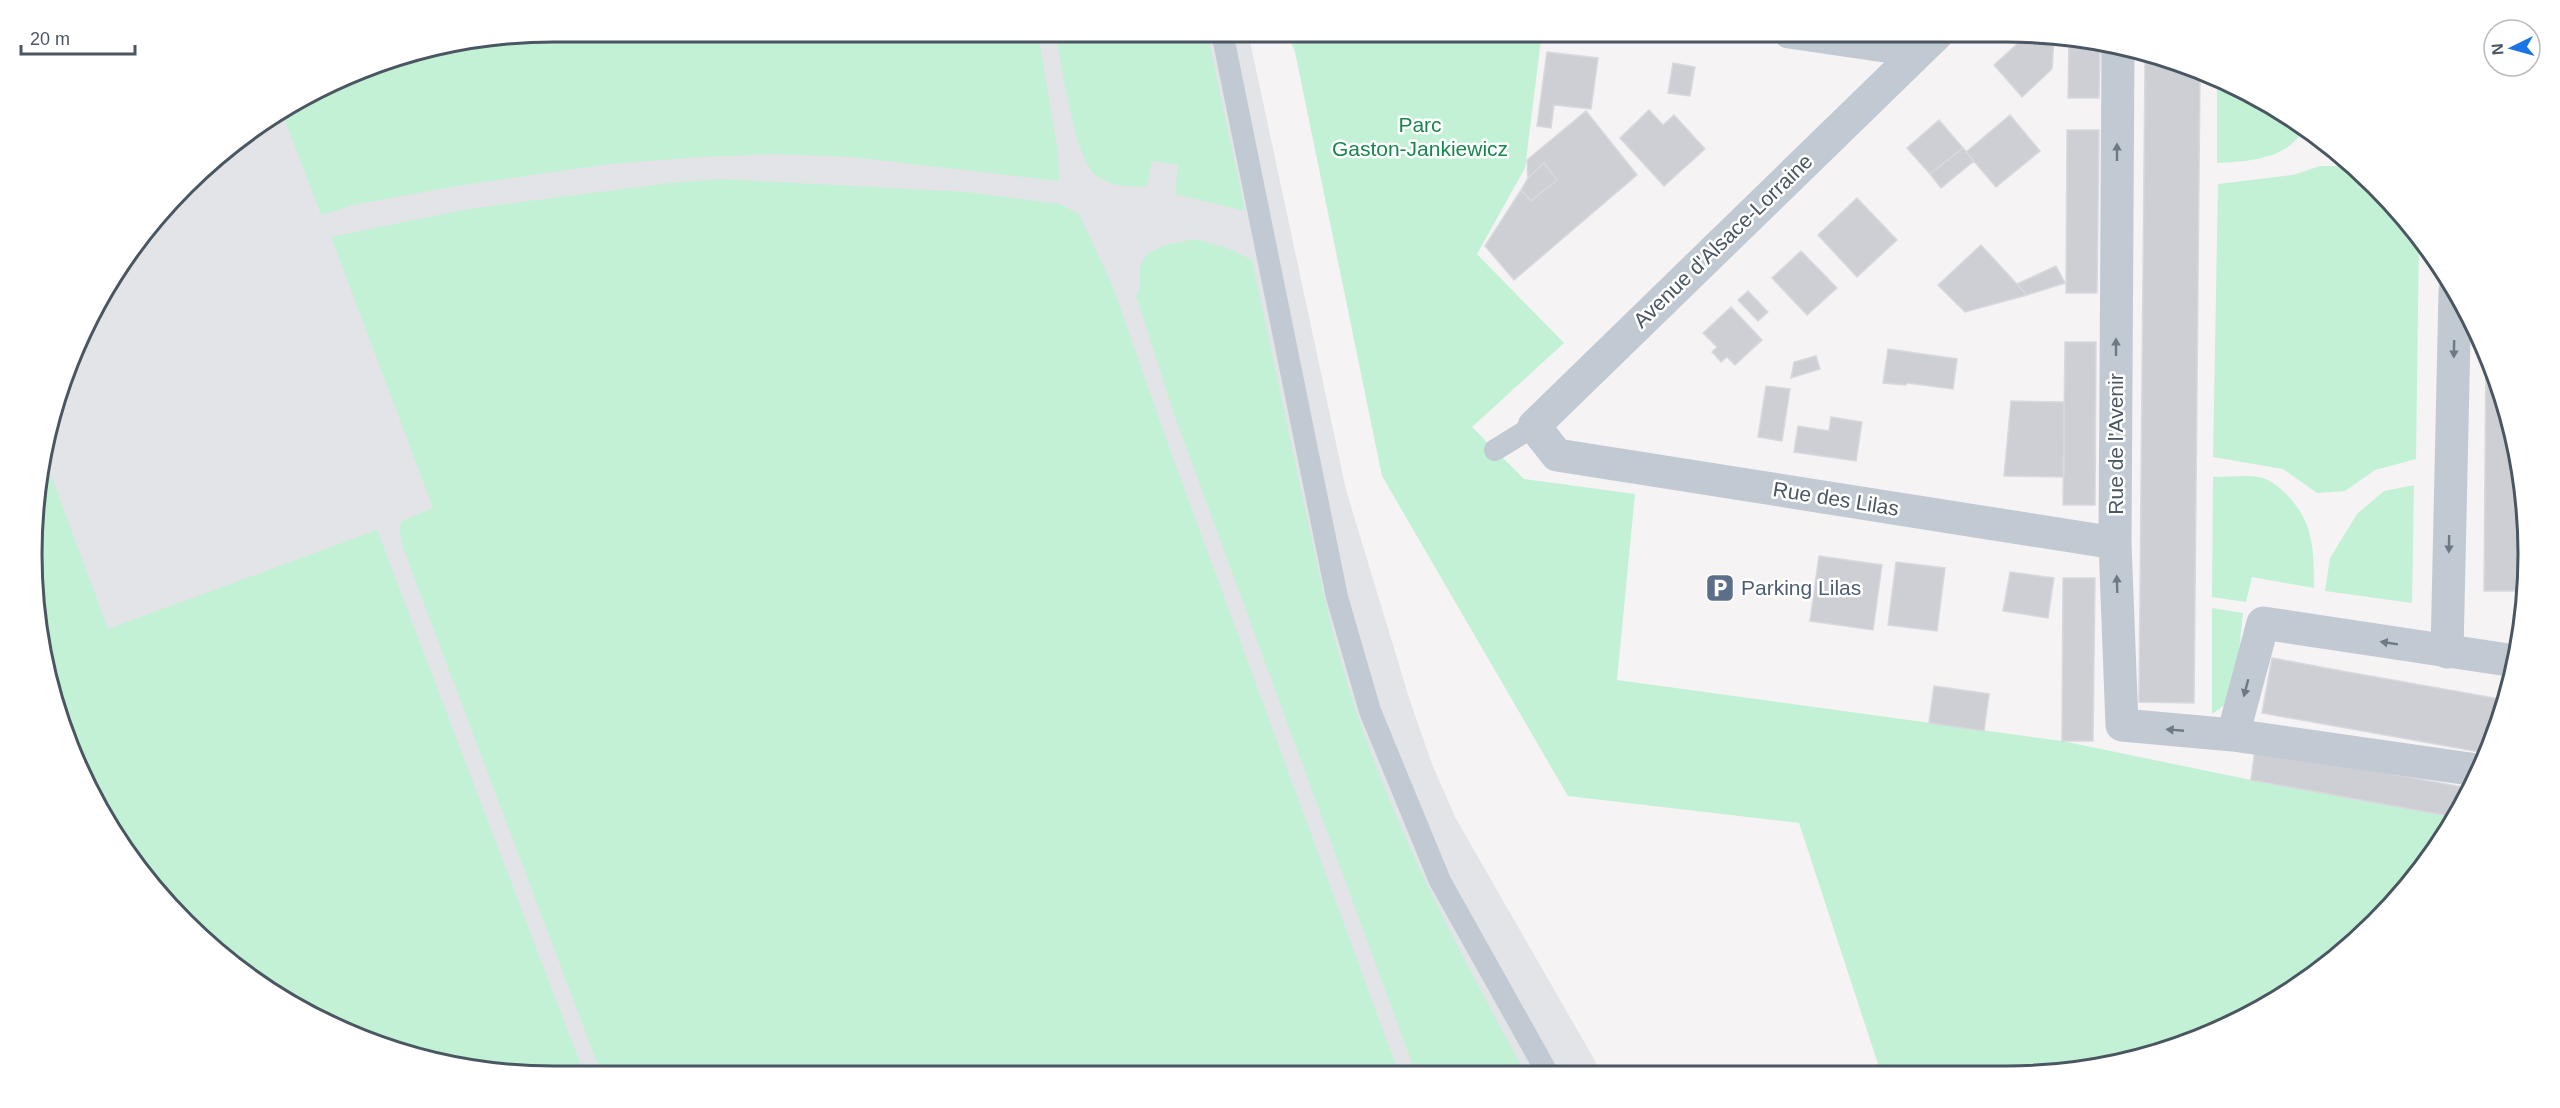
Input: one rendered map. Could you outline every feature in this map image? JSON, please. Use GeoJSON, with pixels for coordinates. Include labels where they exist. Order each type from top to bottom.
{"type":"FeatureCollection","features":[{"type":"Feature","properties":{"kind":"street","name":"Avenue d'Alsace-Lorraine"},"geometry":{"type":"LineString","coordinates":[[1534,426],[1928,42]]}},
{"type":"Feature","properties":{"kind":"street","name":"Rue de l'Avenir"},"geometry":{"type":"LineString","coordinates":[[2118,55],[2115,543],[2122,725],[2234,735],[2470,769]]}},
{"type":"Feature","properties":{"kind":"street"},"geometry":{"type":"LineString","coordinates":[[2447,652],[2455,309]]}},
{"type":"Feature","properties":{"kind":"street","name":"Rue des Lilas"},"geometry":{"type":"LineString","coordinates":[[1534,426],[1557,455],[2115,543]]}},
{"type":"Feature","properties":{"kind":"street"},"geometry":{"type":"LineString","coordinates":[[2234,735],[2263,622],[2507,660]]}},
{"type":"Feature","properties":{"kind":"lane"},"geometry":{"type":"LineString","coordinates":[[1224,42],[1337,597],[1370,711],[1440,881],[1544,1066]]}},
{"type":"Feature","properties":{"kind":"lane"},"geometry":{"type":"LineString","coordinates":[[1495,450],[1534,426]]}},
{"type":"Feature","properties":{"kind":"shaded area"},"geometry":{"type":"Polygon","coordinates":[[[1250,42],[1346,490],[1410,701],[1432,764],[1455,817],[1598,1066],[554,1066],[487,1062],[421,1049],[358,1027],[328,1013],[270,980],[242,960],[216,939],[169,892],[128,838],[111,810],[81,750],[69,719],[59,687],[46,621],[42,554],[43,521],[46,487],[59,421],[81,358],[111,298],[128,270],[169,216],[216,169],[270,128],[328,95],[389,69],[454,52],[521,43],[1250,42]]]}},
{"type":"Feature","properties":{"kind":"green space"},"geometry":{"type":"Polygon","coordinates":[[[1040,42],[1058,154],[1059,181],[852,157],[776,154],[609,164],[456,186],[353,205],[321,215],[285,119],[328,95],[389,69],[454,52],[521,43],[1040,42]]]}},
{"type":"Feature","properties":{"kind":"green space"},"geometry":{"type":"Polygon","coordinates":[[[1057,42],[1209,42],[1245,211],[1175,194],[1178,165],[1152,161],[1147,186],[1113,184],[1095,174],[1087,164],[1081,149],[1057,42]]]}},
{"type":"Feature","properties":{"kind":"green space","name":"Parc Gaston-Jankiewicz"},"geometry":{"type":"Polygon","coordinates":[[[1291,42],[1541,42],[1525,168],[1477,254],[1564,343],[1472,427],[1524,479],[1635,494],[1617,680],[2062,741],[2251,780],[2446,815],[2432,838],[2391,892],[2344,939],[2290,980],[2262,997],[2202,1027],[2139,1049],[2073,1062],[2006,1066],[1879,1066],[1799,823],[1568,796],[1382,476],[1295,52],[1291,42]]]}},
{"type":"Feature","properties":{"kind":"green space"},"geometry":{"type":"Polygon","coordinates":[[[2217,88],[2262,111],[2300,135],[2288,147],[2278,153],[2254,159],[2217,163],[2217,88]]]}},
{"type":"Feature","properties":{"kind":"green space"},"geometry":{"type":"Polygon","coordinates":[[[2320,166],[2341,166],[2391,216],[2419,251],[2416,459],[2375,470],[2345,491],[2317,493],[2283,469],[2213,457],[2218,184],[2293,175],[2320,166]]]}},
{"type":"Feature","properties":{"kind":"green space"},"geometry":{"type":"Polygon","coordinates":[[[721,179],[966,192],[1060,204],[1079,214],[1113,287],[1165,436],[1396,1066],[598,1066],[403,548],[399,529],[402,521],[433,508],[331,237],[468,209],[670,183],[721,179]]]}},
{"type":"Feature","properties":{"kind":"green space"},"geometry":{"type":"Polygon","coordinates":[[[1194,239],[1230,249],[1252,260],[1327,607],[1339,655],[1363,731],[1403,832],[1449,930],[1522,1066],[1413,1066],[1174,414],[1136,296],[1140,286],[1142,261],[1153,250],[1194,239]]]}},
{"type":"Feature","properties":{"kind":"green space"},"geometry":{"type":"Polygon","coordinates":[[[49,470],[108,629],[377,530],[581,1066],[487,1062],[421,1049],[358,1027],[298,997],[270,980],[216,939],[169,892],[148,866],[111,810],[81,750],[69,719],[52,654],[43,587],[43,521],[49,470]]]}},
{"type":"Feature","properties":{"kind":"green space"},"geometry":{"type":"Polygon","coordinates":[[[2213,477],[2259,477],[2271,481],[2286,494],[2302,515],[2307,526],[2313,549],[2314,588],[2252,577],[2246,602],[2212,597],[2213,477]]]}},
{"type":"Feature","properties":{"kind":"green space"},"geometry":{"type":"Polygon","coordinates":[[[2414,485],[2412,603],[2325,591],[2330,558],[2357,514],[2384,491],[2414,485]]]}},
{"type":"Feature","properties":{"kind":"green space"},"geometry":{"type":"Polygon","coordinates":[[[2212,608],[2243,613],[2236,683],[2229,702],[2212,714],[2212,608]]]}},
{"type":"Feature","properties":{"kind":"building"},"geometry":{"type":"Polygon","coordinates":[[[2019,42],[2054,44],[2052,69],[2022,97],[1994,65],[2019,42]]]}},
{"type":"Feature","properties":{"kind":"building"},"geometry":{"type":"Polygon","coordinates":[[[2069,46],[2100,51],[2099,98],[2068,98],[2069,46]]]}},
{"type":"Feature","properties":{"kind":"building"},"geometry":{"type":"Polygon","coordinates":[[[1547,52],[1598,58],[1591,109],[1554,105],[1551,128],[1537,126],[1547,52]]]}},
{"type":"Feature","properties":{"kind":"building"},"geometry":{"type":"Polygon","coordinates":[[[2145,62],[2149,62],[2200,80],[2194,703],[2139,702],[2145,62]]]}},
{"type":"Feature","properties":{"kind":"building"},"geometry":{"type":"Polygon","coordinates":[[[1673,63],[1695,67],[1690,96],[1668,93],[1673,63]]]}},
{"type":"Feature","properties":{"kind":"building"},"geometry":{"type":"Polygon","coordinates":[[[1649,110],[1663,125],[1674,115],[1705,149],[1664,186],[1620,138],[1649,110]]]}},
{"type":"Feature","properties":{"kind":"building"},"geometry":{"type":"Polygon","coordinates":[[[1586,111],[1637,175],[1514,280],[1485,246],[1521,190],[1531,201],[1557,180],[1544,163],[1528,178],[1527,160],[1586,111]]]}},
{"type":"Feature","properties":{"kind":"building"},"geometry":{"type":"Polygon","coordinates":[[[2010,115],[2040,151],[1996,187],[1966,152],[2010,115]]]}},
{"type":"Feature","properties":{"kind":"building"},"geometry":{"type":"Polygon","coordinates":[[[1939,120],[1963,148],[1930,174],[1907,148],[1939,120]]]}},
{"type":"Feature","properties":{"kind":"building"},"geometry":{"type":"Polygon","coordinates":[[[2067,130],[2099,130],[2097,293],[2066,293],[2067,130]]]}},
{"type":"Feature","properties":{"kind":"building"},"geometry":{"type":"Polygon","coordinates":[[[1963,148],[1974,161],[1941,188],[1930,174],[1963,148]]]}},
{"type":"Feature","properties":{"kind":"building"},"geometry":{"type":"Polygon","coordinates":[[[1544,163],[1557,180],[1531,201],[1521,190],[1528,178],[1544,163]]]}},
{"type":"Feature","properties":{"kind":"building"},"geometry":{"type":"Polygon","coordinates":[[[1857,198],[1897,240],[1857,277],[1818,235],[1857,198]]]}},
{"type":"Feature","properties":{"kind":"building"},"geometry":{"type":"Polygon","coordinates":[[[1981,245],[2027,295],[1965,312],[1938,285],[1981,245]]]}},
{"type":"Feature","properties":{"kind":"building"},"geometry":{"type":"Polygon","coordinates":[[[1801,251],[1837,288],[1807,315],[1772,278],[1801,251]]]}},
{"type":"Feature","properties":{"kind":"building"},"geometry":{"type":"Polygon","coordinates":[[[2056,266],[2065,283],[2027,295],[2017,284],[2056,266]]]}},
{"type":"Feature","properties":{"kind":"building"},"geometry":{"type":"Polygon","coordinates":[[[1748,291],[1768,312],[1758,321],[1738,300],[1748,291]]]}},
{"type":"Feature","properties":{"kind":"building"},"geometry":{"type":"Polygon","coordinates":[[[1731,307],[1762,340],[1735,365],[1727,357],[1721,362],[1712,352],[1717,347],[1703,333],[1731,307]]]}},
{"type":"Feature","properties":{"kind":"building"},"geometry":{"type":"Polygon","coordinates":[[[2065,342],[2096,342],[2095,505],[2063,505],[2065,342]]]}},
{"type":"Feature","properties":{"kind":"building"},"geometry":{"type":"Polygon","coordinates":[[[1888,349],[1957,359],[1953,389],[1907,383],[1906,385],[1883,383],[1888,349]]]}},
{"type":"Feature","properties":{"kind":"building"},"geometry":{"type":"Polygon","coordinates":[[[1816,356],[1820,369],[1791,378],[1794,362],[1816,356]]]}},
{"type":"Feature","properties":{"kind":"building"},"geometry":{"type":"Polygon","coordinates":[[[2486,376],[2501,421],[2514,487],[2518,554],[2517,591],[2484,591],[2486,376]]]}},
{"type":"Feature","properties":{"kind":"building"},"geometry":{"type":"Polygon","coordinates":[[[1766,386],[1790,389],[1782,441],[1758,437],[1766,386]]]}},
{"type":"Feature","properties":{"kind":"building"},"geometry":{"type":"Polygon","coordinates":[[[2011,401],[2064,402],[2064,477],[2004,476],[2011,401]]]}},
{"type":"Feature","properties":{"kind":"building"},"geometry":{"type":"Polygon","coordinates":[[[1831,417],[1862,422],[1856,461],[1794,452],[1798,426],[1829,431],[1831,417]]]}},
{"type":"Feature","properties":{"kind":"building"},"geometry":{"type":"Polygon","coordinates":[[[1819,556],[1882,565],[1873,630],[1810,621],[1819,556]]]}},
{"type":"Feature","properties":{"kind":"building"},"geometry":{"type":"Polygon","coordinates":[[[1896,562],[1945,568],[1937,631],[1888,625],[1896,562]]]}},
{"type":"Feature","properties":{"kind":"building"},"geometry":{"type":"Polygon","coordinates":[[[2010,572],[2054,578],[2048,618],[2003,611],[2010,572]]]}},
{"type":"Feature","properties":{"kind":"building"},"geometry":{"type":"Polygon","coordinates":[[[2063,578],[2095,578],[2093,741],[2062,741],[2063,578]]]}},
{"type":"Feature","properties":{"kind":"building"},"geometry":{"type":"Polygon","coordinates":[[[2272,658],[2497,698],[2478,752],[2262,713],[2272,658]]]}},
{"type":"Feature","properties":{"kind":"building"},"geometry":{"type":"Polygon","coordinates":[[[1934,686],[1989,694],[1984,731],[1929,723],[1934,686]]]}},
{"type":"Feature","properties":{"kind":"building"},"geometry":{"type":"Polygon","coordinates":[[[2255,749],[2461,787],[2446,815],[2251,780],[2255,749]]]}},
{"type":"Feature","properties":{"kind":"place","name":"Parking Lilas"},"geometry":{"type":"Point","coordinates":[1720,588]}}]}
